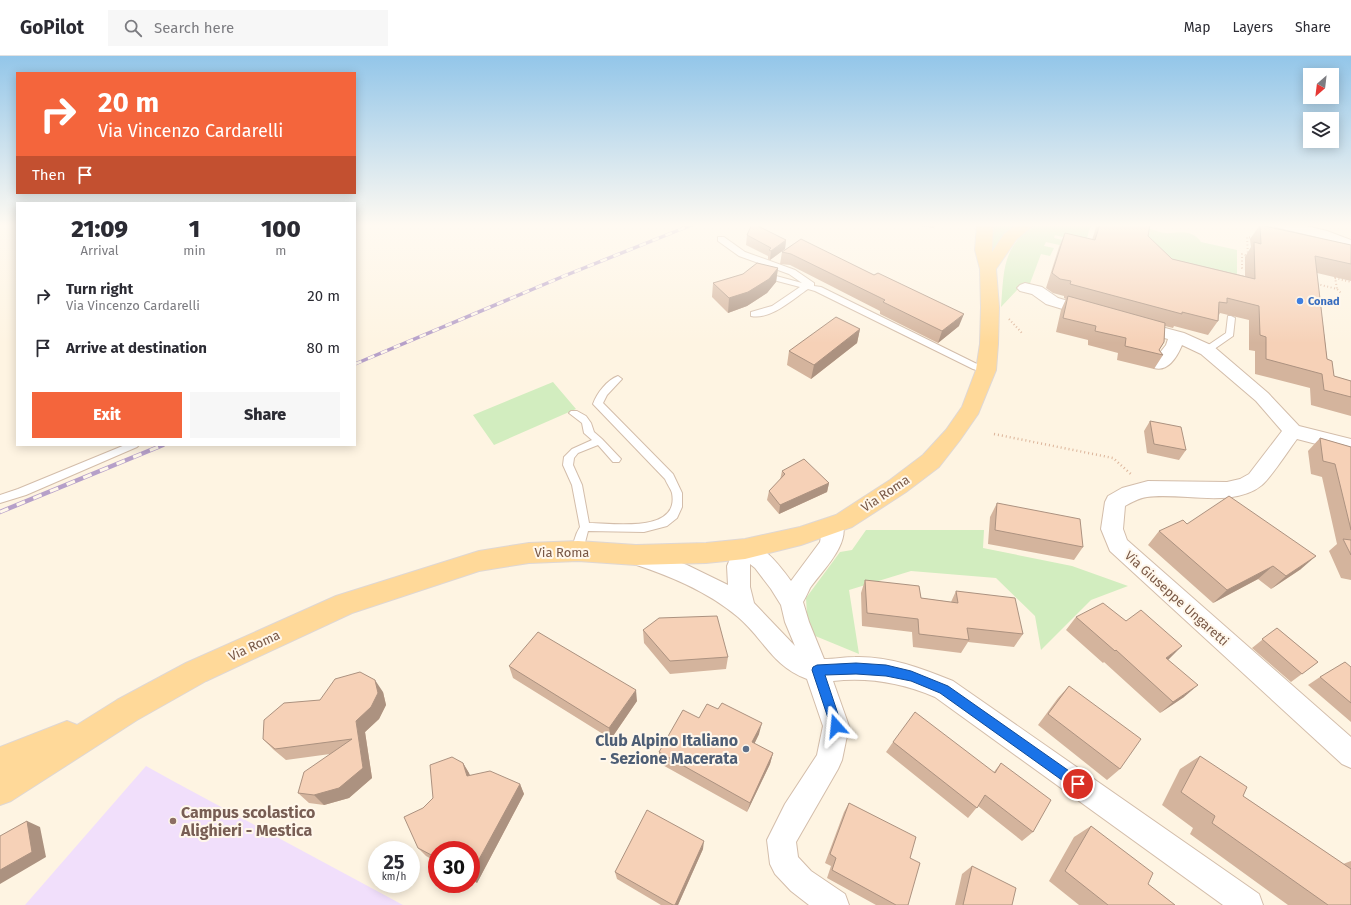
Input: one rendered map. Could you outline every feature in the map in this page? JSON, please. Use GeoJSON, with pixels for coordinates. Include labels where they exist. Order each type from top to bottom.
{"type":"FeatureCollection","features":[{"type":"Feature","properties":{"kind":"main road","name":"Via Roma"},"geometry":{"type":"LineString","coordinates":[[3,780],[196,672],[345,604],[479,561],[529,552],[578,551],[636,556],[706,553],[745,549],[801,536],[834,526],[844,521],[898,486],[931,460],[953,435],[971,409],[986,370],[989,344],[990,307],[988,269],[986,264]]}},
{"type":"Feature","properties":{"kind":"main road"},"geometry":{"type":"LineString","coordinates":[[988,269],[992,264]]}},
{"type":"Feature","properties":{"kind":"street"},"geometry":{"type":"LineString","coordinates":[[1025,288],[1036,290],[1052,301],[1104,316]]}},
{"type":"Feature","properties":{"kind":"street"},"geometry":{"type":"LineString","coordinates":[[1121,321],[1178,337],[1207,350],[1262,397],[1293,431],[1351,446]]}},
{"type":"Feature","properties":{"kind":"street"},"geometry":{"type":"LineString","coordinates":[[1160,364],[1174,346],[1174,343]]}},
{"type":"Feature","properties":{"kind":"street","name":"Via Giuseppe Ungaretti"},"geometry":{"type":"LineString","coordinates":[[1293,431],[1256,479],[1246,486],[1227,490],[1148,489],[1129,494],[1115,502],[1112,529],[1118,545],[1351,755]]}},
{"type":"Feature","properties":{"kind":"street"},"geometry":{"type":"LineString","coordinates":[[792,602],[802,582],[830,545],[834,526]]}},
{"type":"Feature","properties":{"kind":"street"},"geometry":{"type":"LineString","coordinates":[[744,608],[739,587],[738,566],[745,549],[763,562],[779,582],[792,602],[804,643],[817,670],[836,726],[829,760],[795,814],[781,840],[785,864],[801,882],[834,905]]}},
{"type":"Feature","properties":{"kind":"street"},"geometry":{"type":"LineString","coordinates":[[636,556],[675,570],[710,587],[744,608],[757,620],[788,657],[808,668],[817,670],[856,668],[886,670],[911,676],[944,689],[1248,905]]}},
{"type":"Feature","properties":{"kind":"lane"},"geometry":{"type":"LineString","coordinates":[[778,264],[818,289],[976,367],[986,370]]}},
{"type":"Feature","properties":{"kind":"lane"},"geometry":{"type":"LineString","coordinates":[[754,272],[805,287],[818,289]]}},
{"type":"Feature","properties":{"kind":"lane"},"geometry":{"type":"LineString","coordinates":[[754,314],[774,309],[805,287]]}},
{"type":"Feature","properties":{"kind":"lane"},"geometry":{"type":"LineString","coordinates":[[1207,350],[1230,334],[1231,318]]}},
{"type":"Feature","properties":{"kind":"lane"},"geometry":{"type":"LineString","coordinates":[[585,527],[644,528],[663,523],[674,515],[677,507],[677,493],[669,477],[598,404],[605,391],[618,379]]}},
{"type":"Feature","properties":{"kind":"lane"},"geometry":{"type":"LineString","coordinates":[[574,413],[581,416],[585,420],[589,433],[616,459]]}},
{"type":"Feature","properties":{"kind":"lane"},"geometry":{"type":"LineString","coordinates":[[578,551],[582,532],[585,527],[577,484],[568,465],[568,461],[569,457],[574,451],[599,441]]}},
{"type":"Feature","properties":{"kind":"lane"},"geometry":{"type":"LineString","coordinates":[[0,499],[22,492],[132,446]]}},
{"type":"Feature","properties":{"kind":"path"},"geometry":{"type":"LineString","coordinates":[[1242,264],[1242,268],[1251,270]]}},
{"type":"Feature","properties":{"kind":"path"},"geometry":{"type":"LineString","coordinates":[[1336,289],[1335,278],[1351,282]]}},
{"type":"Feature","properties":{"kind":"path"},"geometry":{"type":"LineString","coordinates":[[1313,283],[1336,289],[1341,293]]}},
{"type":"Feature","properties":{"kind":"path"},"geometry":{"type":"LineString","coordinates":[[1006,315],[1022,333]]}},
{"type":"Feature","properties":{"kind":"path"},"geometry":{"type":"LineString","coordinates":[[994,434],[1114,458],[1148,489]]}},
{"type":"Feature","properties":{"kind":"shaded area","name":"Campus scolastico Alighieri - Mestica"},"geometry":{"type":"Polygon","coordinates":[[[146,766],[368,886],[368,893],[381,893],[403,905],[25,905],[146,766]]]}},
{"type":"Feature","properties":{"kind":"green space"},"geometry":{"type":"Polygon","coordinates":[[[1006,264],[1037,264],[1029,286],[1019,288],[1001,307],[1003,281],[1006,264]]]}},
{"type":"Feature","properties":{"kind":"green space"},"geometry":{"type":"Polygon","coordinates":[[[1174,264],[1237,264],[1237,285],[1174,264]]]}},
{"type":"Feature","properties":{"kind":"green space"},"geometry":{"type":"Polygon","coordinates":[[[553,382],[576,409],[494,445],[473,415],[553,382]]]}},
{"type":"Feature","properties":{"kind":"green space"},"geometry":{"type":"Polygon","coordinates":[[[866,530],[984,530],[983,548],[1072,566],[1128,586],[1091,600],[1041,650],[1035,616],[996,578],[911,571],[849,590],[859,654],[808,633],[806,598],[840,552],[852,550],[866,530]]]}},
{"type":"Feature","properties":{"kind":"building"},"geometry":{"type":"Polygon","coordinates":[[[756,264],[778,268],[769,279],[748,292],[729,298],[713,283],[743,274],[756,264]]]}},
{"type":"Feature","properties":{"kind":"building"},"geometry":{"type":"Polygon","coordinates":[[[811,264],[851,264],[874,275],[878,273],[964,314],[942,331],[883,302],[885,300],[811,264]]]}},
{"type":"Feature","properties":{"kind":"building"},"geometry":{"type":"Polygon","coordinates":[[[1055,264],[1191,264],[1255,279],[1255,264],[1316,264],[1327,359],[1332,361],[1334,376],[1351,381],[1351,397],[1324,390],[1322,374],[1266,359],[1266,337],[1260,335],[1259,306],[1227,298],[1227,303],[1219,302],[1218,321],[1182,312],[1182,314],[1070,284],[1071,281],[1060,279],[1052,273],[1055,264]]]}},
{"type":"Feature","properties":{"kind":"building"},"geometry":{"type":"Polygon","coordinates":[[[1068,296],[1165,323],[1164,342],[1159,350],[1163,355],[1125,346],[1126,338],[1095,331],[1096,326],[1063,318],[1068,296]]]}},
{"type":"Feature","properties":{"kind":"building"},"geometry":{"type":"Polygon","coordinates":[[[836,317],[860,329],[814,365],[789,351],[836,317]]]}},
{"type":"Feature","properties":{"kind":"building"},"geometry":{"type":"Polygon","coordinates":[[[1150,421],[1181,427],[1186,450],[1154,444],[1150,421]]]}},
{"type":"Feature","properties":{"kind":"building"},"geometry":{"type":"Polygon","coordinates":[[[1320,438],[1351,447],[1351,530],[1335,464],[1323,461],[1320,438]]]}},
{"type":"Feature","properties":{"kind":"building"},"geometry":{"type":"Polygon","coordinates":[[[804,459],[829,483],[780,505],[769,491],[785,474],[782,471],[804,459]]]}},
{"type":"Feature","properties":{"kind":"building"},"geometry":{"type":"Polygon","coordinates":[[[1229,496],[1316,556],[1286,576],[1273,566],[1227,590],[1159,531],[1183,520],[1187,524],[1229,496]]]}},
{"type":"Feature","properties":{"kind":"building"},"geometry":{"type":"Polygon","coordinates":[[[997,503],[1080,519],[1083,547],[995,530],[997,503]]]}},
{"type":"Feature","properties":{"kind":"building"},"geometry":{"type":"Polygon","coordinates":[[[1343,539],[1351,540],[1351,555],[1343,539]]]}},
{"type":"Feature","properties":{"kind":"building"},"geometry":{"type":"Polygon","coordinates":[[[865,580],[919,586],[921,598],[958,603],[956,591],[1015,598],[1023,634],[967,628],[969,640],[919,634],[918,619],[867,613],[865,580]]]}},
{"type":"Feature","properties":{"kind":"building"},"geometry":{"type":"Polygon","coordinates":[[[1103,603],[1126,621],[1141,610],[1182,646],[1166,658],[1198,685],[1173,702],[1116,650],[1115,651],[1076,617],[1103,603]]]}},
{"type":"Feature","properties":{"kind":"building"},"geometry":{"type":"Polygon","coordinates":[[[717,616],[728,657],[670,661],[643,630],[659,618],[717,616]]]}},
{"type":"Feature","properties":{"kind":"building"},"geometry":{"type":"Polygon","coordinates":[[[1277,628],[1318,662],[1302,674],[1262,639],[1277,628]]]}},
{"type":"Feature","properties":{"kind":"building"},"geometry":{"type":"Polygon","coordinates":[[[538,632],[636,690],[609,728],[509,666],[538,632]]]}},
{"type":"Feature","properties":{"kind":"building"},"geometry":{"type":"Polygon","coordinates":[[[1345,662],[1351,667],[1351,703],[1320,677],[1345,662]]]}},
{"type":"Feature","properties":{"kind":"building"},"geometry":{"type":"Polygon","coordinates":[[[360,672],[375,680],[378,693],[371,707],[356,721],[363,768],[339,788],[314,795],[298,793],[304,772],[352,739],[275,749],[263,739],[264,720],[284,703],[320,700],[335,679],[360,672]]]}},
{"type":"Feature","properties":{"kind":"building"},"geometry":{"type":"Polygon","coordinates":[[[1069,686],[1141,739],[1120,769],[1048,714],[1069,686]]]}},
{"type":"Feature","properties":{"kind":"building"},"geometry":{"type":"Polygon","coordinates":[[[722,703],[762,723],[752,742],[773,753],[750,803],[659,752],[683,710],[699,718],[707,704],[718,709],[722,703]]]}},
{"type":"Feature","properties":{"kind":"building"},"geometry":{"type":"Polygon","coordinates":[[[915,712],[995,773],[1001,763],[1051,800],[1033,832],[985,795],[977,808],[893,742],[915,712]]]}},
{"type":"Feature","properties":{"kind":"building"},"geometry":{"type":"Polygon","coordinates":[[[1200,756],[1247,787],[1243,796],[1351,869],[1351,905],[1328,905],[1212,823],[1215,816],[1181,792],[1200,756]]]}},
{"type":"Feature","properties":{"kind":"building"},"geometry":{"type":"Polygon","coordinates":[[[452,757],[463,763],[467,776],[490,771],[520,784],[480,857],[480,841],[428,841],[428,853],[420,849],[420,841],[415,841],[404,817],[423,808],[433,798],[430,765],[452,757]]]}},
{"type":"Feature","properties":{"kind":"building"},"geometry":{"type":"Polygon","coordinates":[[[849,803],[916,837],[910,858],[920,863],[908,905],[896,905],[832,870],[836,858],[830,854],[849,803]]]}},
{"type":"Feature","properties":{"kind":"building"},"geometry":{"type":"Polygon","coordinates":[[[647,810],[704,841],[675,905],[615,872],[647,810]]]}},
{"type":"Feature","properties":{"kind":"building"},"geometry":{"type":"Polygon","coordinates":[[[27,821],[32,852],[0,870],[0,836],[27,821]]]}},
{"type":"Feature","properties":{"kind":"building"},"geometry":{"type":"Polygon","coordinates":[[[1091,826],[1153,873],[1148,884],[1175,905],[1108,905],[1065,871],[1091,826]]]}},
{"type":"Feature","properties":{"kind":"building"},"geometry":{"type":"Polygon","coordinates":[[[972,866],[1016,888],[1012,905],[963,905],[972,866]]]}},
{"type":"Feature","properties":{"kind":"railway"},"geometry":{"type":"LineString","coordinates":[[356,364],[595,264]]}},
{"type":"Feature","properties":{"kind":"railway"},"geometry":{"type":"LineString","coordinates":[[0,512],[161,446]]}},
{"type":"Feature","properties":{"kind":"place","name":"Conad"},"geometry":{"type":"Point","coordinates":[1300,301]}},
{"type":"Feature","properties":{"kind":"place","name":"Club Alpino Italiano - Sezione Macerata"},"geometry":{"type":"Point","coordinates":[746,749]}},
{"type":"Feature","properties":{"kind":"place","name":"Campus scolastico Alighieri - Mestica"},"geometry":{"type":"Point","coordinates":[173,821]}},
{"type":"Feature","properties":{"kind":"route"},"geometry":{"type":"LineString","coordinates":[[836,726],[817,670],[856,668],[886,670],[911,676],[944,689],[1078,784]]}}]}
